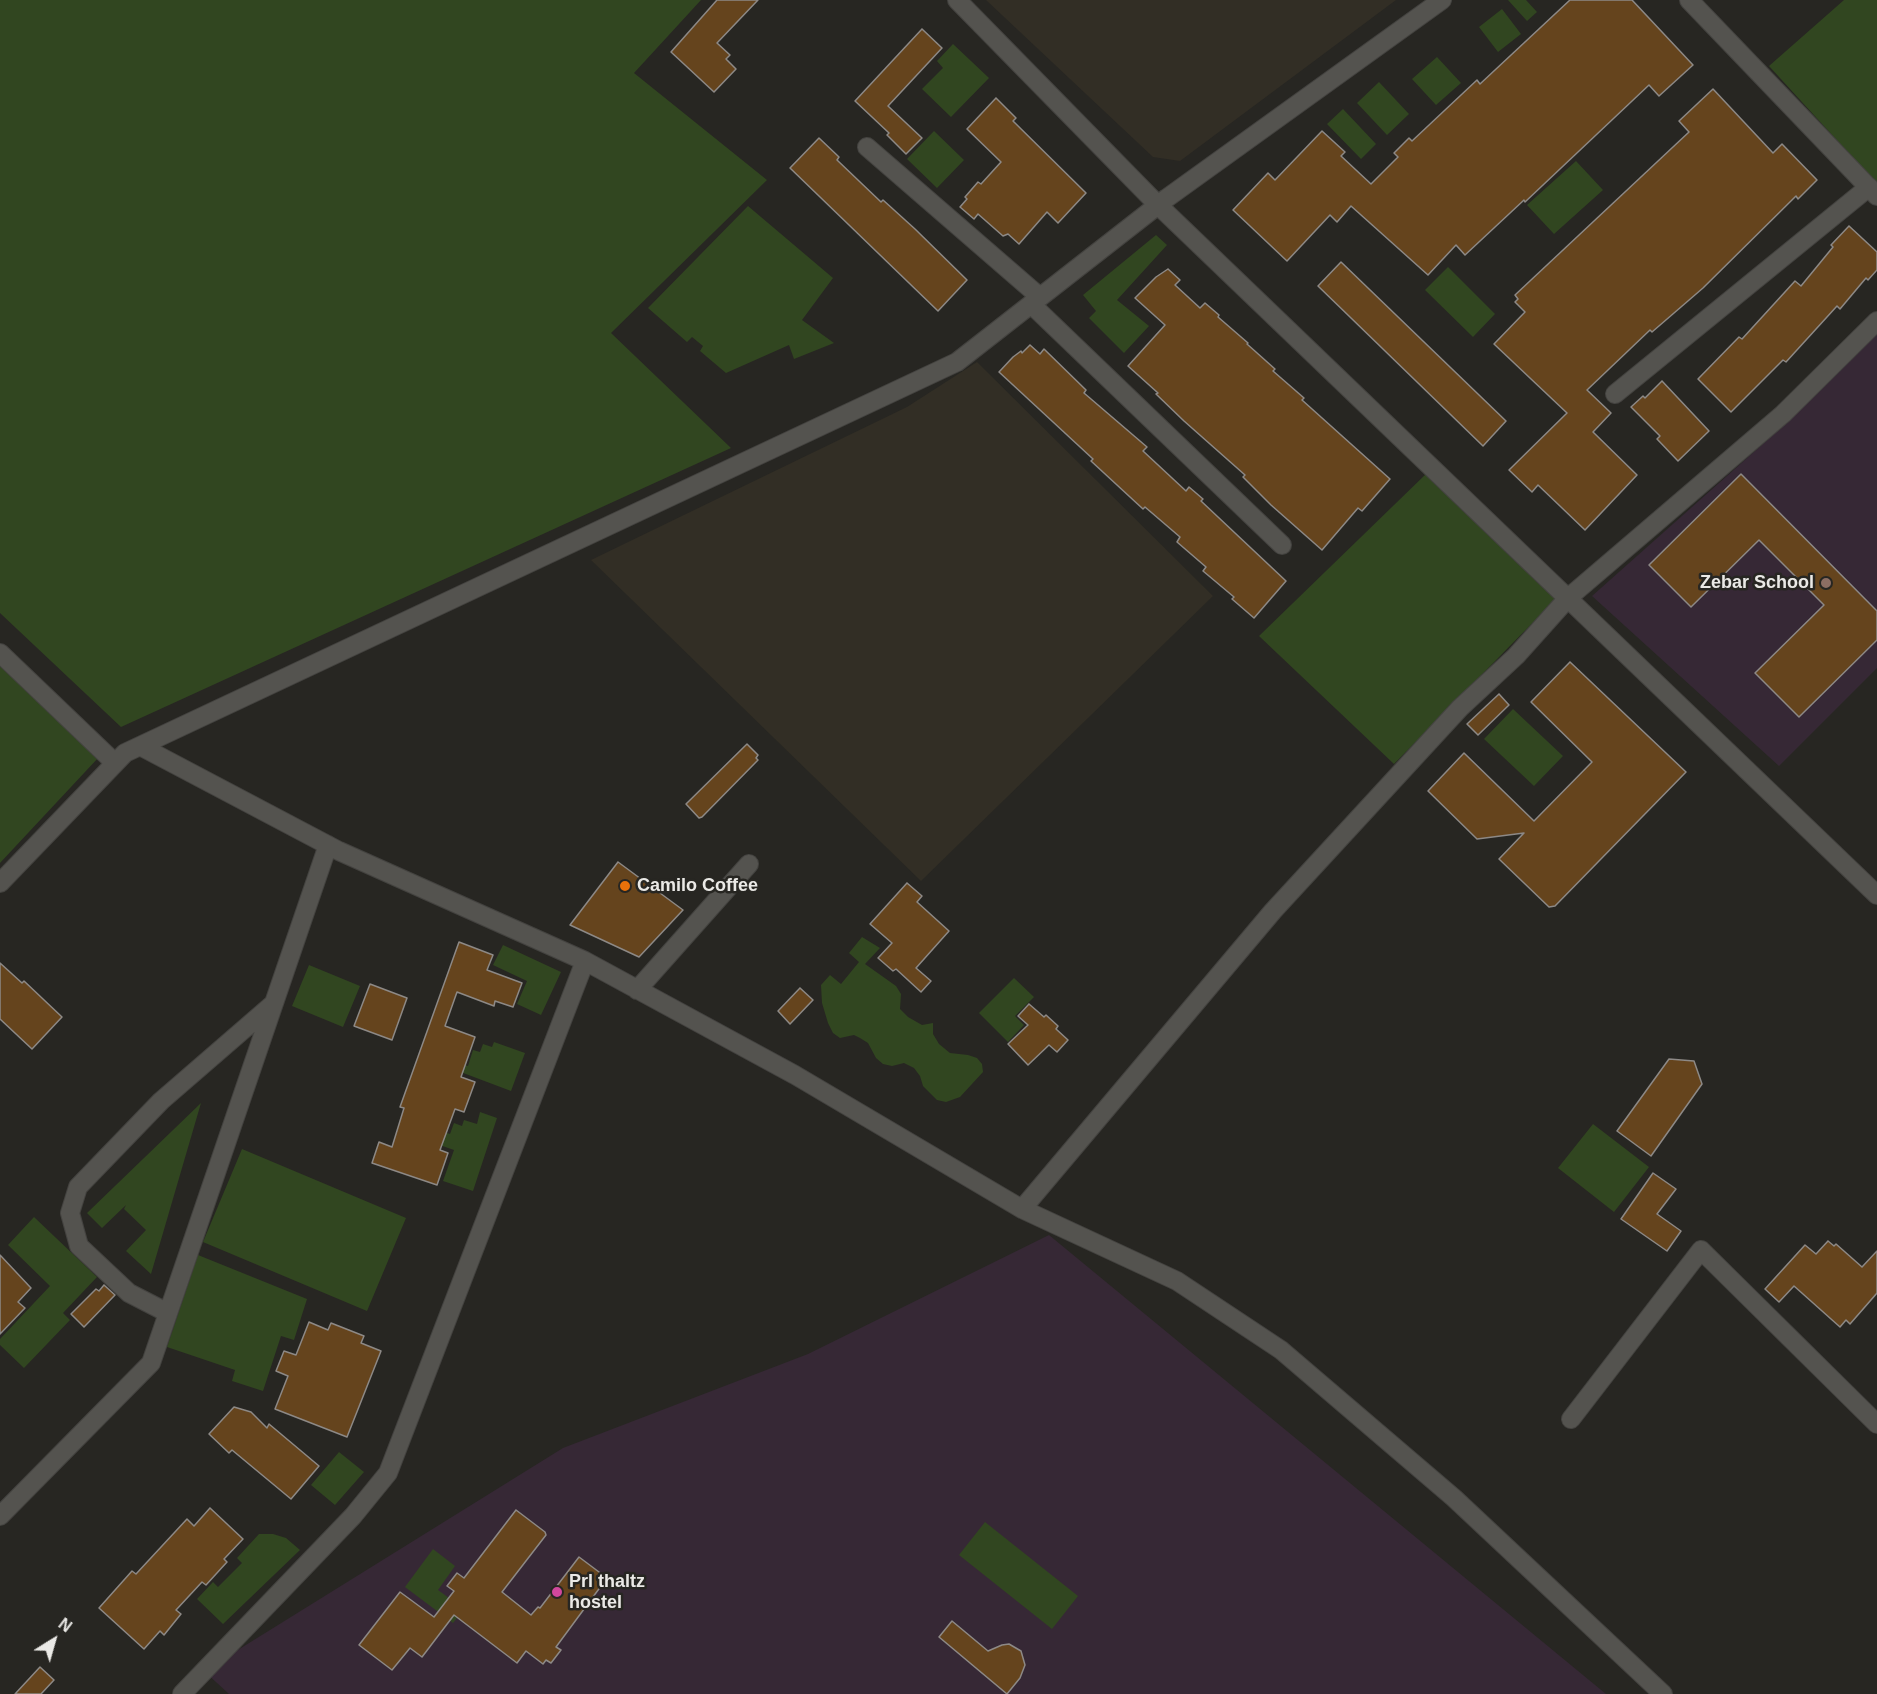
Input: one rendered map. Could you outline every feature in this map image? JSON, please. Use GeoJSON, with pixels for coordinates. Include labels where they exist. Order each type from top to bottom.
{"type":"FeatureCollection","features":[{"type":"Feature","properties":{"kind":"street"},"geometry":{"type":"LineString","coordinates":[[957,0],[1158,205],[1877,895]]}},
{"type":"Feature","properties":{"kind":"street"},"geometry":{"type":"LineString","coordinates":[[0,883],[125,753],[957,362],[1158,205],[1442,0]]}},
{"type":"Feature","properties":{"kind":"street"},"geometry":{"type":"LineString","coordinates":[[1615,394],[1873,192],[1689,0]]}},
{"type":"Feature","properties":{"kind":"street"},"geometry":{"type":"LineString","coordinates":[[867,147],[1036,301],[1282,545]]}},
{"type":"Feature","properties":{"kind":"street"},"geometry":{"type":"LineString","coordinates":[[1022,1209],[1273,911],[1460,708],[1516,656],[1568,598],[1783,414],[1877,321]]}},
{"type":"Feature","properties":{"kind":"street"},"geometry":{"type":"LineString","coordinates":[[0,653],[116,764]]}},
{"type":"Feature","properties":{"kind":"street"},"geometry":{"type":"LineString","coordinates":[[140,746],[328,845],[585,961],[795,1074],[1022,1209],[1177,1281],[1281,1350],[1454,1498],[1663,1694]]}},
{"type":"Feature","properties":{"kind":"street"},"geometry":{"type":"LineString","coordinates":[[0,1516],[151,1363],[328,845]]}},
{"type":"Feature","properties":{"kind":"street"},"geometry":{"type":"LineString","coordinates":[[637,990],[749,864]]}},
{"type":"Feature","properties":{"kind":"street"},"geometry":{"type":"LineString","coordinates":[[182,1694],[353,1516],[388,1473],[585,961]]}},
{"type":"Feature","properties":{"kind":"street"},"geometry":{"type":"LineString","coordinates":[[168,1313],[129,1293],[79,1246],[70,1213],[78,1187],[161,1101],[274,1003]]}},
{"type":"Feature","properties":{"kind":"street"},"geometry":{"type":"LineString","coordinates":[[1571,1419],[1701,1250],[1877,1424]]}},
{"type":"Feature","properties":{"kind":"shaded area"},"geometry":{"type":"Polygon","coordinates":[[[986,0],[1396,0],[1180,161],[1153,157],[986,0]]]}},
{"type":"Feature","properties":{"kind":"shaded area"},"geometry":{"type":"Polygon","coordinates":[[[1877,334],[1877,668],[1779,766],[1592,596],[1791,419],[1877,334]]]}},
{"type":"Feature","properties":{"kind":"shaded area"},"geometry":{"type":"Polygon","coordinates":[[[977,362],[1213,596],[921,881],[591,560],[907,407],[977,362]]]}},
{"type":"Feature","properties":{"kind":"shaded area"},"geometry":{"type":"Polygon","coordinates":[[[1049,1235],[1606,1694],[229,1694],[204,1671],[563,1448],[808,1354],[1049,1235]]]}},
{"type":"Feature","properties":{"kind":"green space"},"geometry":{"type":"Polygon","coordinates":[[[0,0],[701,0],[634,73],[767,180],[611,333],[731,448],[121,727],[0,613],[0,0]]]}},
{"type":"Feature","properties":{"kind":"green space"},"geometry":{"type":"Polygon","coordinates":[[[1508,0],[1526,0],[1537,12],[1527,21],[1508,0]]]}},
{"type":"Feature","properties":{"kind":"green space"},"geometry":{"type":"Polygon","coordinates":[[[1844,0],[1877,0],[1877,184],[1769,66],[1844,0]]]}},
{"type":"Feature","properties":{"kind":"green space"},"geometry":{"type":"Polygon","coordinates":[[[1502,9],[1521,34],[1498,52],[1479,27],[1502,9]]]}},
{"type":"Feature","properties":{"kind":"green space"},"geometry":{"type":"Polygon","coordinates":[[[953,44],[989,78],[951,117],[922,89],[943,68],[937,61],[953,44]]]}},
{"type":"Feature","properties":{"kind":"green space"},"geometry":{"type":"Polygon","coordinates":[[[1437,57],[1461,83],[1436,105],[1412,79],[1437,57]]]}},
{"type":"Feature","properties":{"kind":"green space"},"geometry":{"type":"Polygon","coordinates":[[[1379,82],[1409,114],[1387,135],[1357,103],[1379,82]]]}},
{"type":"Feature","properties":{"kind":"green space"},"geometry":{"type":"Polygon","coordinates":[[[1343,109],[1376,144],[1361,159],[1327,124],[1343,109]]]}},
{"type":"Feature","properties":{"kind":"green space"},"geometry":{"type":"Polygon","coordinates":[[[934,131],[964,160],[937,188],[907,159],[934,131]]]}},
{"type":"Feature","properties":{"kind":"green space"},"geometry":{"type":"Polygon","coordinates":[[[1576,161],[1603,190],[1554,234],[1527,205],[1576,161]]]}},
{"type":"Feature","properties":{"kind":"green space"},"geometry":{"type":"Polygon","coordinates":[[[748,206],[833,278],[802,320],[834,343],[794,359],[789,345],[726,373],[700,351],[703,346],[692,337],[687,342],[648,308],[748,206]]]}},
{"type":"Feature","properties":{"kind":"green space"},"geometry":{"type":"Polygon","coordinates":[[[1156,235],[1167,245],[1117,300],[1149,326],[1124,353],[1089,318],[1096,311],[1083,295],[1156,235]]]}},
{"type":"Feature","properties":{"kind":"green space"},"geometry":{"type":"Polygon","coordinates":[[[1448,267],[1495,314],[1473,337],[1425,290],[1448,267]]]}},
{"type":"Feature","properties":{"kind":"green space"},"geometry":{"type":"Polygon","coordinates":[[[1427,473],[1557,598],[1394,764],[1259,636],[1427,473]]]}},
{"type":"Feature","properties":{"kind":"green space"},"geometry":{"type":"Polygon","coordinates":[[[0,663],[99,757],[0,863],[0,663]]]}},
{"type":"Feature","properties":{"kind":"green space"},"geometry":{"type":"Polygon","coordinates":[[[1513,709],[1563,756],[1534,786],[1484,739],[1513,709]]]}},
{"type":"Feature","properties":{"kind":"green space"},"geometry":{"type":"Polygon","coordinates":[[[862,937],[880,948],[865,964],[896,986],[901,994],[900,1009],[922,1025],[933,1023],[933,1034],[939,1044],[950,1053],[977,1058],[982,1064],[983,1072],[960,1097],[946,1102],[937,1100],[923,1086],[914,1068],[904,1063],[892,1066],[883,1064],[876,1058],[868,1043],[860,1038],[854,1035],[840,1038],[833,1033],[822,1003],[821,985],[830,975],[841,984],[859,962],[849,953],[862,937]]]}},
{"type":"Feature","properties":{"kind":"green space"},"geometry":{"type":"Polygon","coordinates":[[[503,945],[561,972],[541,1015],[517,1004],[527,981],[493,965],[503,945]]]}},
{"type":"Feature","properties":{"kind":"green space"},"geometry":{"type":"Polygon","coordinates":[[[309,965],[360,986],[343,1027],[292,1006],[309,965]]]}},
{"type":"Feature","properties":{"kind":"green space"},"geometry":{"type":"Polygon","coordinates":[[[1014,978],[1034,997],[1015,1016],[1024,1025],[1008,1042],[979,1013],[1014,978]]]}},
{"type":"Feature","properties":{"kind":"green space"},"geometry":{"type":"Polygon","coordinates":[[[494,1042],[525,1053],[511,1091],[450,1068],[453,1061],[468,1066],[473,1050],[480,1052],[483,1044],[492,1047],[494,1042]]]}},
{"type":"Feature","properties":{"kind":"green space"},"geometry":{"type":"Polygon","coordinates":[[[201,1103],[151,1274],[126,1251],[146,1230],[124,1209],[126,1205],[102,1228],[87,1213],[201,1103]]]}},
{"type":"Feature","properties":{"kind":"green space"},"geometry":{"type":"Polygon","coordinates":[[[480,1112],[497,1118],[473,1191],[443,1181],[454,1150],[425,1140],[429,1127],[450,1134],[454,1123],[462,1126],[464,1120],[477,1124],[480,1112]]]}},
{"type":"Feature","properties":{"kind":"green space"},"geometry":{"type":"Polygon","coordinates":[[[1593,1124],[1649,1167],[1614,1212],[1558,1168],[1593,1124]]]}},
{"type":"Feature","properties":{"kind":"green space"},"geometry":{"type":"Polygon","coordinates":[[[242,1149],[406,1218],[367,1311],[203,1242],[242,1149]]]}},
{"type":"Feature","properties":{"kind":"green space"},"geometry":{"type":"Polygon","coordinates":[[[34,1217],[97,1277],[63,1313],[70,1320],[24,1368],[0,1345],[0,1339],[50,1286],[8,1245],[34,1217]]]}},
{"type":"Feature","properties":{"kind":"green space"},"geometry":{"type":"Polygon","coordinates":[[[198,1255],[307,1299],[294,1340],[281,1336],[263,1391],[232,1381],[235,1370],[167,1347],[198,1255]]]}},
{"type":"Feature","properties":{"kind":"green space"},"geometry":{"type":"Polygon","coordinates":[[[339,1452],[364,1472],[335,1505],[311,1485],[339,1452]]]}},
{"type":"Feature","properties":{"kind":"green space"},"geometry":{"type":"Polygon","coordinates":[[[985,1522],[1078,1596],[1052,1629],[959,1555],[985,1522]]]}},
{"type":"Feature","properties":{"kind":"green space"},"geometry":{"type":"Polygon","coordinates":[[[259,1534],[273,1534],[286,1538],[300,1550],[223,1624],[197,1599],[213,1582],[218,1587],[242,1563],[237,1558],[259,1534]]]}},
{"type":"Feature","properties":{"kind":"green space"},"geometry":{"type":"Polygon","coordinates":[[[433,1549],[455,1566],[438,1590],[464,1609],[453,1623],[405,1587],[433,1549]]]}},
{"type":"Feature","properties":{"kind":"building"},"geometry":{"type":"Polygon","coordinates":[[[717,0],[758,0],[717,43],[730,55],[726,59],[736,69],[714,92],[671,52],[717,0]]]}},
{"type":"Feature","properties":{"kind":"building"},"geometry":{"type":"Polygon","coordinates":[[[1570,0],[1632,0],[1693,65],[1659,96],[1649,85],[1465,255],[1456,245],[1428,275],[1351,206],[1337,222],[1330,215],[1287,261],[1233,210],[1268,173],[1275,180],[1322,131],[1345,152],[1341,156],[1371,184],[1398,157],[1394,153],[1409,138],[1412,141],[1477,80],[1480,84],[1570,0]]]}},
{"type":"Feature","properties":{"kind":"building"},"geometry":{"type":"Polygon","coordinates":[[[922,29],[942,48],[888,106],[922,138],[906,154],[887,135],[889,133],[855,101],[922,29]]]}},
{"type":"Feature","properties":{"kind":"building"},"geometry":{"type":"Polygon","coordinates":[[[1713,89],[1773,153],[1782,144],[1817,180],[1798,199],[1796,196],[1703,288],[1652,332],[1650,330],[1587,390],[1611,413],[1593,432],[1637,475],[1585,530],[1538,485],[1532,492],[1509,470],[1567,413],[1494,344],[1525,312],[1515,302],[1518,299],[1515,295],[1689,132],[1679,121],[1713,89]]]}},
{"type":"Feature","properties":{"kind":"building"},"geometry":{"type":"Polygon","coordinates":[[[996,98],[1016,118],[1013,121],[1086,193],[1058,223],[1047,212],[1019,244],[1008,234],[1003,236],[978,214],[974,219],[960,207],[978,182],[981,184],[1001,162],[967,129],[996,98]]]}},
{"type":"Feature","properties":{"kind":"building"},"geometry":{"type":"Polygon","coordinates":[[[819,138],[839,157],[837,160],[881,202],[883,200],[915,229],[967,280],[938,311],[790,168],[819,138]]]}},
{"type":"Feature","properties":{"kind":"building"},"geometry":{"type":"Polygon","coordinates":[[[1849,226],[1877,252],[1877,270],[1868,280],[1866,278],[1840,309],[1837,306],[1786,362],[1783,360],[1731,412],[1698,379],[1739,337],[1742,339],[1795,281],[1801,286],[1833,247],[1831,245],[1849,226]]]}},
{"type":"Feature","properties":{"kind":"building"},"geometry":{"type":"Polygon","coordinates":[[[1341,262],[1506,421],[1483,446],[1318,286],[1341,262]]]}},
{"type":"Feature","properties":{"kind":"building"},"geometry":{"type":"Polygon","coordinates":[[[1168,269],[1180,280],[1175,285],[1200,308],[1205,303],[1219,315],[1218,317],[1275,369],[1273,371],[1304,398],[1302,400],[1390,479],[1362,511],[1358,508],[1322,550],[1271,505],[1243,477],[1245,475],[1184,421],[1128,366],[1165,325],[1135,298],[1156,277],[1168,269]]]}},
{"type":"Feature","properties":{"kind":"building"},"geometry":{"type":"Polygon","coordinates":[[[1030,345],[1040,354],[1044,349],[1086,390],[1084,393],[1147,447],[1143,451],[1186,491],[1189,487],[1203,499],[1201,501],[1286,581],[1254,618],[1232,599],[1234,597],[1203,571],[1206,567],[1177,542],[1180,537],[1145,507],[1143,509],[999,372],[1013,357],[1021,351],[1022,353],[1030,345]]]}},
{"type":"Feature","properties":{"kind":"building"},"geometry":{"type":"Polygon","coordinates":[[[1662,381],[1709,431],[1678,461],[1657,439],[1660,436],[1631,407],[1643,396],[1645,398],[1662,381]]]}},
{"type":"Feature","properties":{"kind":"building","name":"Zebar School"},"geometry":{"type":"Polygon","coordinates":[[[1741,474],[1877,611],[1877,640],[1799,717],[1755,673],[1824,605],[1759,540],[1691,607],[1649,565],[1741,474]]]}},
{"type":"Feature","properties":{"kind":"building"},"geometry":{"type":"Polygon","coordinates":[[[1570,662],[1686,772],[1555,906],[1549,907],[1499,859],[1524,833],[1477,839],[1428,791],[1464,753],[1534,821],[1592,762],[1531,702],[1570,662]]]}},
{"type":"Feature","properties":{"kind":"building"},"geometry":{"type":"Polygon","coordinates":[[[1499,694],[1509,705],[1478,735],[1467,724],[1499,694]]]}},
{"type":"Feature","properties":{"kind":"building"},"geometry":{"type":"Polygon","coordinates":[[[747,744],[758,755],[756,758],[758,760],[699,818],[686,804],[747,744]]]}},
{"type":"Feature","properties":{"kind":"building","name":"Camilo Coffee"},"geometry":{"type":"Polygon","coordinates":[[[618,862],[683,910],[639,957],[570,925],[618,862]]]}},
{"type":"Feature","properties":{"kind":"building"},"geometry":{"type":"Polygon","coordinates":[[[907,883],[922,896],[917,902],[949,931],[916,968],[931,981],[921,992],[896,969],[893,971],[878,958],[892,943],[870,924],[907,883]]]}},
{"type":"Feature","properties":{"kind":"building"},"geometry":{"type":"Polygon","coordinates":[[[459,942],[493,955],[487,970],[522,983],[513,1007],[495,1001],[494,1006],[457,992],[445,1026],[475,1037],[461,1077],[475,1082],[464,1112],[455,1109],[440,1150],[448,1153],[437,1185],[372,1163],[379,1142],[392,1147],[404,1108],[400,1107],[459,942]]]}},
{"type":"Feature","properties":{"kind":"building"},"geometry":{"type":"Polygon","coordinates":[[[0,963],[22,983],[24,981],[62,1017],[32,1049],[0,1019],[0,963]]]}},
{"type":"Feature","properties":{"kind":"building"},"geometry":{"type":"Polygon","coordinates":[[[370,984],[407,998],[392,1040],[354,1026],[370,984]]]}},
{"type":"Feature","properties":{"kind":"building"},"geometry":{"type":"Polygon","coordinates":[[[800,988],[813,1000],[790,1024],[778,1011],[800,988]]]}},
{"type":"Feature","properties":{"kind":"building"},"geometry":{"type":"Polygon","coordinates":[[[1029,1004],[1058,1026],[1056,1029],[1068,1040],[1057,1052],[1049,1045],[1028,1065],[1008,1044],[1028,1025],[1018,1016],[1029,1004]]]}},
{"type":"Feature","properties":{"kind":"building"},"geometry":{"type":"Polygon","coordinates":[[[1669,1059],[1694,1061],[1702,1084],[1651,1156],[1617,1131],[1669,1059]]]}},
{"type":"Feature","properties":{"kind":"building"},"geometry":{"type":"Polygon","coordinates":[[[1653,1173],[1676,1189],[1657,1214],[1681,1231],[1667,1251],[1621,1219],[1653,1173]]]}},
{"type":"Feature","properties":{"kind":"building"},"geometry":{"type":"Polygon","coordinates":[[[1828,1241],[1834,1246],[1836,1244],[1862,1267],[1877,1251],[1877,1293],[1850,1324],[1846,1320],[1840,1327],[1794,1286],[1779,1302],[1765,1289],[1805,1245],[1816,1254],[1828,1241]]]}},
{"type":"Feature","properties":{"kind":"building"},"geometry":{"type":"Polygon","coordinates":[[[0,1255],[31,1288],[18,1302],[25,1308],[0,1334],[0,1255]]]}},
{"type":"Feature","properties":{"kind":"building"},"geometry":{"type":"Polygon","coordinates":[[[104,1285],[115,1295],[84,1327],[71,1314],[96,1289],[99,1291],[104,1285]]]}},
{"type":"Feature","properties":{"kind":"building"},"geometry":{"type":"Polygon","coordinates":[[[309,1322],[328,1330],[331,1323],[364,1336],[361,1343],[381,1351],[347,1437],[275,1409],[288,1376],[276,1371],[284,1351],[296,1355],[309,1322]]]}},
{"type":"Feature","properties":{"kind":"building"},"geometry":{"type":"Polygon","coordinates":[[[234,1407],[251,1412],[267,1428],[269,1424],[319,1466],[291,1499],[232,1450],[229,1453],[209,1434],[234,1407]]]}},
{"type":"Feature","properties":{"kind":"building"},"geometry":{"type":"Polygon","coordinates":[[[210,1508],[243,1539],[224,1559],[227,1562],[206,1585],[202,1582],[176,1610],[181,1614],[164,1635],[160,1631],[144,1649],[99,1608],[132,1571],[136,1574],[187,1519],[194,1526],[210,1508]]]}},
{"type":"Feature","properties":{"kind":"building"},"geometry":{"type":"Polygon","coordinates":[[[516,1510],[546,1535],[502,1592],[531,1615],[538,1607],[540,1608],[579,1557],[607,1578],[556,1647],[561,1650],[551,1663],[546,1660],[543,1664],[526,1651],[517,1663],[454,1615],[422,1657],[410,1648],[392,1670],[359,1645],[400,1592],[434,1617],[454,1591],[447,1586],[457,1573],[464,1578],[516,1510]]]}},
{"type":"Feature","properties":{"kind":"building"},"geometry":{"type":"Polygon","coordinates":[[[952,1621],[988,1651],[1009,1644],[1021,1651],[1025,1665],[1020,1678],[1007,1694],[939,1637],[952,1621]]]}},
{"type":"Feature","properties":{"kind":"building"},"geometry":{"type":"Polygon","coordinates":[[[40,1667],[54,1680],[41,1694],[15,1694],[40,1667]]]}},
{"type":"Feature","properties":{"kind":"place","name":"Zebar School"},"geometry":{"type":"Point","coordinates":[1826,583]}},
{"type":"Feature","properties":{"kind":"place","name":"Camilo Coffee"},"geometry":{"type":"Point","coordinates":[625,886]}},
{"type":"Feature","properties":{"kind":"place","name":"Prl thaltz hostel"},"geometry":{"type":"Point","coordinates":[557,1592]}}]}
